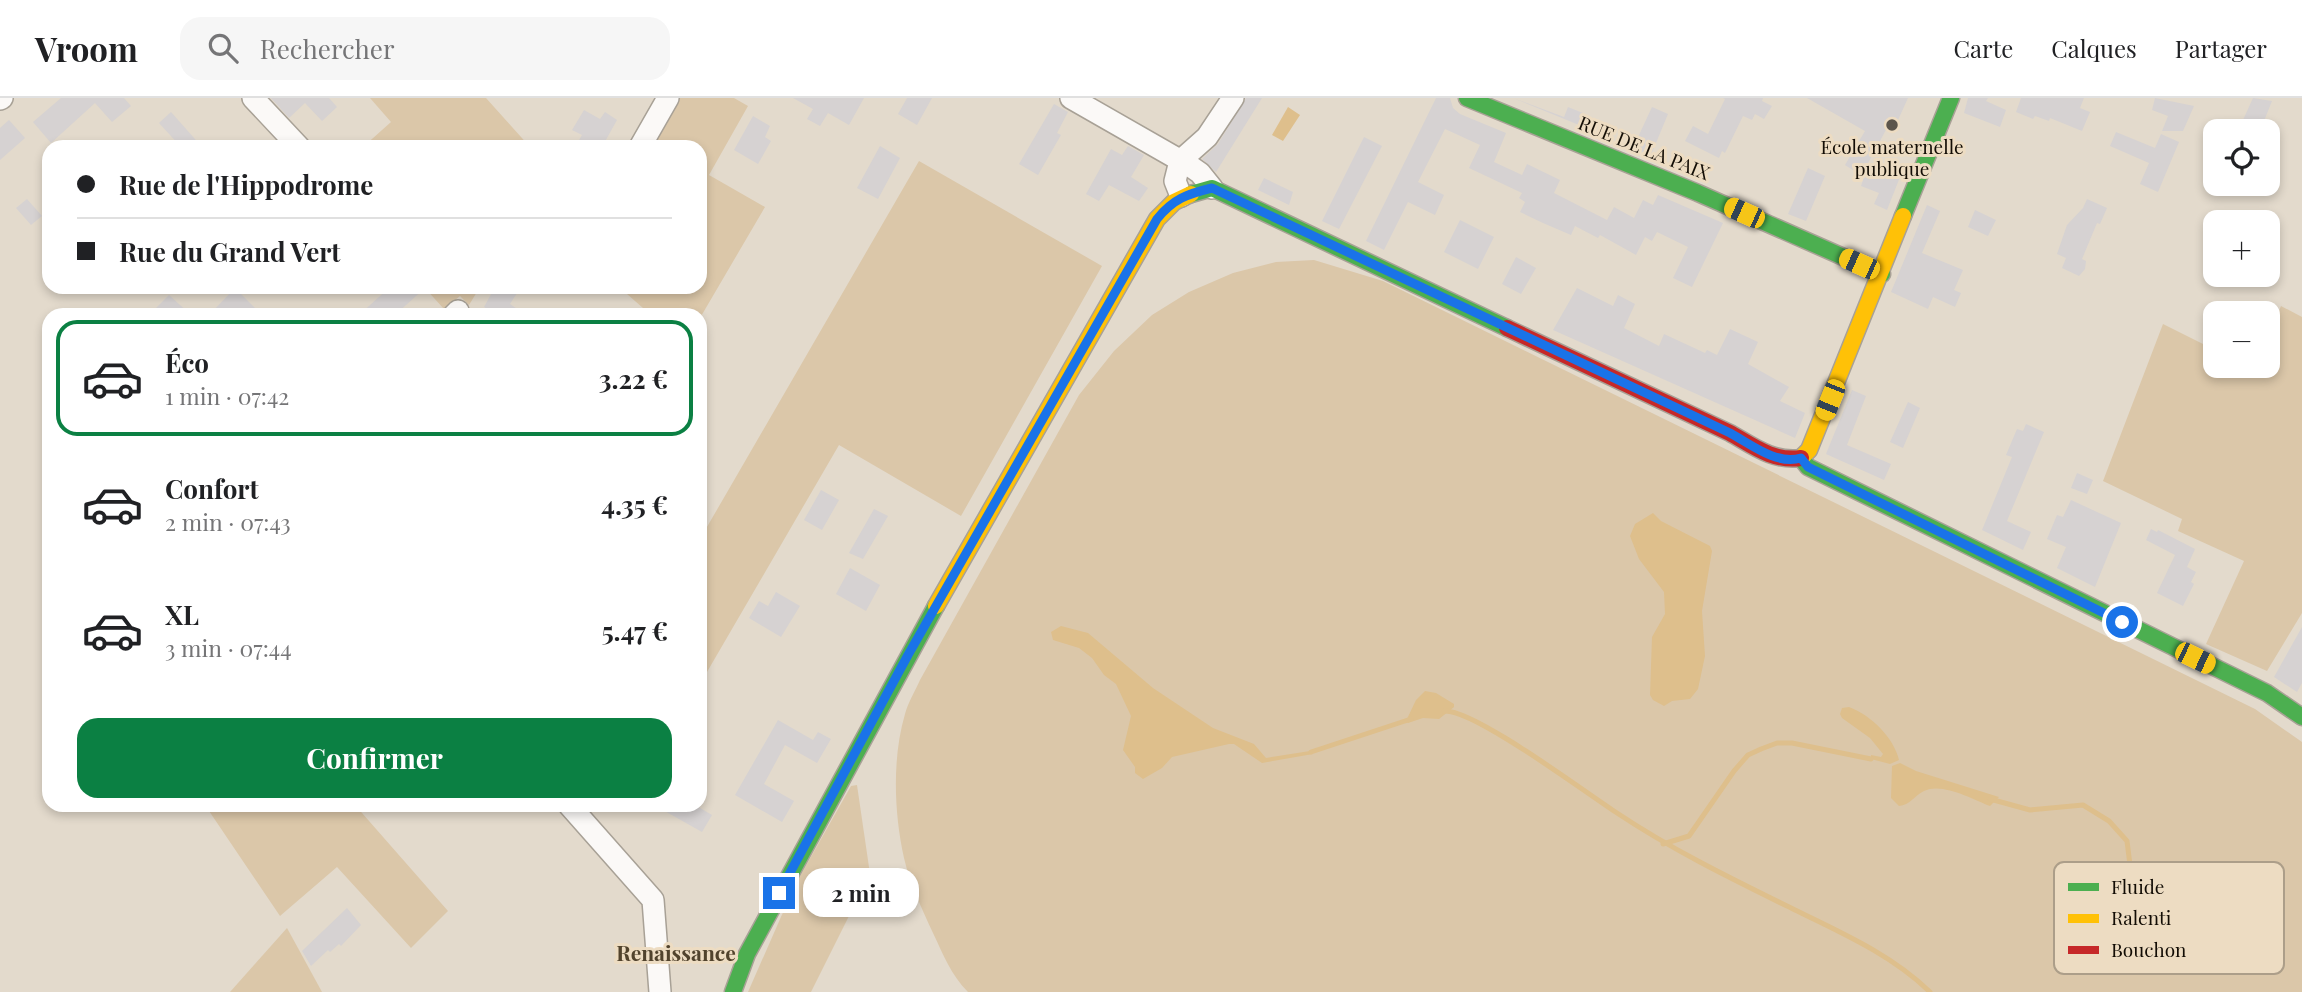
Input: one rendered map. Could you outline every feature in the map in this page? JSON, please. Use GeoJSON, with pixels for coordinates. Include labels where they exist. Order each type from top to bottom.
{"type":"FeatureCollection","features":[{"type":"Feature","properties":{"kind":"main road","name":"RUE DE LA PAIX"},"geometry":{"type":"LineString","coordinates":[[1467,98],[1698,193],[1882,274]]}},
{"type":"Feature","properties":{"kind":"main road"},"geometry":{"type":"LineString","coordinates":[[733,992],[754,942],[908,655],[1157,219],[1167,206],[1181,196],[1212,188],[1787,462],[1801,458],[1809,450],[1951,98]]}},
{"type":"Feature","properties":{"kind":"main road"},"geometry":{"type":"LineString","coordinates":[[1801,458],[1808,467],[2267,693],[2302,717]]}},
{"type":"Feature","properties":{"kind":"street"},"geometry":{"type":"LineString","coordinates":[[253,98],[292,140]]}},
{"type":"Feature","properties":{"kind":"street"},"geometry":{"type":"LineString","coordinates":[[644,140],[668,98]]}},
{"type":"Feature","properties":{"kind":"street"},"geometry":{"type":"LineString","coordinates":[[1071,98],[1200,173],[1212,188]]}},
{"type":"Feature","properties":{"kind":"street"},"geometry":{"type":"LineString","coordinates":[[1181,196],[1175,181],[1180,161],[1207,136],[1233,98]]}},
{"type":"Feature","properties":{"kind":"street"},"geometry":{"type":"LineString","coordinates":[[575,812],[653,900],[660,992]]}},
{"type":"Feature","properties":{"kind":"shaded area"},"geometry":{"type":"Polygon","coordinates":[[[370,98],[486,98],[524,140],[371,140],[391,122],[370,98]]]}},
{"type":"Feature","properties":{"kind":"shaded area"},"geometry":{"type":"Polygon","coordinates":[[[678,98],[734,98],[748,106],[709,175],[765,207],[706,308],[643,308],[627,294],[707,294],[707,140],[655,140],[678,98]]]}},
{"type":"Feature","properties":{"kind":"shaded area"},"geometry":{"type":"Polygon","coordinates":[[[1288,107],[1300,115],[1283,141],[1272,135],[1288,107]]]}},
{"type":"Feature","properties":{"kind":"shaded area"},"geometry":{"type":"Polygon","coordinates":[[[919,161],[1102,266],[961,516],[839,445],[707,672],[707,527],[919,161]]]}},
{"type":"Feature","properties":{"kind":"shaded area"},"geometry":{"type":"Polygon","coordinates":[[[1314,260],[1383,281],[2255,709],[2302,742],[2302,992],[968,992],[948,964],[925,915],[904,858],[896,804],[896,767],[906,710],[920,680],[1079,395],[1114,351],[1152,315],[1189,292],[1233,273],[1276,262],[1314,260]]]}},
{"type":"Feature","properties":{"kind":"shaded area"},"geometry":{"type":"Polygon","coordinates":[[[430,294],[476,294],[469,305],[460,296],[443,308],[430,294]]]}},
{"type":"Feature","properties":{"kind":"shaded area"},"geometry":{"type":"Polygon","coordinates":[[[2281,306],[2302,317],[2302,613],[2267,671],[2206,644],[2244,561],[2178,531],[2182,519],[2103,481],[2163,324],[2203,344],[2203,378],[2280,378],[2281,306]]]}},
{"type":"Feature","properties":{"kind":"shaded area"},"geometry":{"type":"Polygon","coordinates":[[[1653,513],[1661,521],[1710,546],[1712,551],[1702,611],[1705,656],[1698,689],[1690,699],[1672,701],[1664,706],[1650,695],[1652,637],[1665,614],[1664,592],[1639,559],[1630,536],[1635,524],[1653,513]]]}},
{"type":"Feature","properties":{"kind":"shaded area"},"geometry":{"type":"Polygon","coordinates":[[[1061,626],[1088,633],[1153,688],[1213,728],[1254,744],[1266,758],[1310,751],[1313,754],[1262,763],[1234,744],[1229,744],[1172,757],[1162,768],[1143,779],[1135,773],[1135,767],[1123,750],[1131,716],[1116,684],[1079,648],[1053,640],[1051,632],[1061,626]]]}},
{"type":"Feature","properties":{"kind":"shaded area"},"geometry":{"type":"Polygon","coordinates":[[[1425,691],[1436,693],[1454,704],[1454,707],[1439,719],[1423,718],[1408,723],[1406,721],[1416,700],[1425,691]]]}},
{"type":"Feature","properties":{"kind":"shaded area"},"geometry":{"type":"Polygon","coordinates":[[[1849,707],[1880,728],[1892,744],[1899,760],[1890,764],[1871,759],[1871,755],[1881,757],[1883,754],[1870,738],[1842,718],[1842,708],[1849,707]]]}},
{"type":"Feature","properties":{"kind":"shaded area"},"geometry":{"type":"Polygon","coordinates":[[[1900,763],[1916,771],[1999,797],[1990,806],[1957,792],[1931,789],[1899,806],[1891,798],[1892,766],[1900,763]]]}},
{"type":"Feature","properties":{"kind":"shaded area"},"geometry":{"type":"Polygon","coordinates":[[[857,785],[870,874],[811,992],[748,992],[795,885],[851,786],[857,785]]]}},
{"type":"Feature","properties":{"kind":"shaded area"},"geometry":{"type":"Polygon","coordinates":[[[210,812],[361,812],[448,911],[411,948],[337,867],[280,916],[210,812]]]}},
{"type":"Feature","properties":{"kind":"shaded area"},"geometry":{"type":"Polygon","coordinates":[[[287,928],[322,992],[230,992],[287,928]]]}},
{"type":"Feature","properties":{"kind":"building"},"geometry":{"type":"Polygon","coordinates":[[[61,98],[124,98],[131,106],[112,122],[95,103],[54,140],[48,140],[33,122],[61,98]]]}},
{"type":"Feature","properties":{"kind":"building"},"geometry":{"type":"Polygon","coordinates":[[[271,98],[329,98],[337,107],[322,121],[305,103],[289,118],[271,98]]]}},
{"type":"Feature","properties":{"kind":"building"},"geometry":{"type":"Polygon","coordinates":[[[793,98],[864,98],[849,125],[828,113],[820,126],[807,119],[813,109],[793,98]]]}},
{"type":"Feature","properties":{"kind":"building"},"geometry":{"type":"Polygon","coordinates":[[[907,98],[932,98],[917,125],[898,114],[907,98]]]}},
{"type":"Feature","properties":{"kind":"building"},"geometry":{"type":"Polygon","coordinates":[[[1246,98],[1262,98],[1216,172],[1202,159],[1218,144],[1246,98]]]}},
{"type":"Feature","properties":{"kind":"building"},"geometry":{"type":"Polygon","coordinates":[[[1436,98],[1450,98],[1453,108],[1460,114],[1506,133],[1494,162],[1522,175],[1527,164],[1560,180],[1554,193],[1607,220],[1614,207],[1634,218],[1643,200],[1653,205],[1658,195],[1723,223],[1692,287],[1673,278],[1688,247],[1657,232],[1652,241],[1645,237],[1636,255],[1600,235],[1598,238],[1575,226],[1571,235],[1520,212],[1525,202],[1519,198],[1522,193],[1469,168],[1480,145],[1445,129],[1418,182],[1444,195],[1435,215],[1408,202],[1384,250],[1366,241],[1436,98]]]}},
{"type":"Feature","properties":{"kind":"building"},"geometry":{"type":"Polygon","coordinates":[[[1513,98],[1564,117],[1568,107],[1583,113],[1579,125],[1513,98]]]}},
{"type":"Feature","properties":{"kind":"building"},"geometry":{"type":"Polygon","coordinates":[[[1723,98],[1763,98],[1762,101],[1772,106],[1764,119],[1755,114],[1752,120],[1743,116],[1725,153],[1722,151],[1719,158],[1685,141],[1693,126],[1708,134],[1725,99],[1723,98]]]}},
{"type":"Feature","properties":{"kind":"building"},"geometry":{"type":"Polygon","coordinates":[[[1807,98],[1908,98],[1893,131],[1887,128],[1868,163],[1900,177],[1887,210],[1874,204],[1879,193],[1861,186],[1864,177],[1845,165],[1865,131],[1807,98]]]}},
{"type":"Feature","properties":{"kind":"building"},"geometry":{"type":"Polygon","coordinates":[[[1968,98],[1988,98],[1986,101],[2006,110],[2000,127],[1964,113],[1968,98]]]}},
{"type":"Feature","properties":{"kind":"building"},"geometry":{"type":"Polygon","coordinates":[[[2021,98],[2084,98],[2080,108],[2090,112],[2082,131],[2050,118],[2049,121],[2035,116],[2033,119],[2016,112],[2021,98]]]}},
{"type":"Feature","properties":{"kind":"building"},"geometry":{"type":"Polygon","coordinates":[[[2155,98],[2194,106],[2183,131],[2162,131],[2168,116],[2152,110],[2155,98]]]}},
{"type":"Feature","properties":{"kind":"building"},"geometry":{"type":"Polygon","coordinates":[[[2253,98],[2272,101],[2265,119],[2243,119],[2253,98]]]}},
{"type":"Feature","properties":{"kind":"building"},"geometry":{"type":"Polygon","coordinates":[[[1054,104],[1068,112],[1057,133],[1061,135],[1038,175],[1019,164],[1054,104]]]}},
{"type":"Feature","properties":{"kind":"building"},"geometry":{"type":"Polygon","coordinates":[[[1652,107],[1668,114],[1651,155],[1633,148],[1652,107]]]}},
{"type":"Feature","properties":{"kind":"building"},"geometry":{"type":"Polygon","coordinates":[[[584,110],[600,119],[605,112],[617,120],[606,140],[579,140],[582,135],[572,130],[584,110]]]}},
{"type":"Feature","properties":{"kind":"building"},"geometry":{"type":"Polygon","coordinates":[[[171,112],[196,140],[175,140],[159,123],[171,112]]]}},
{"type":"Feature","properties":{"kind":"building"},"geometry":{"type":"Polygon","coordinates":[[[753,116],[770,126],[765,137],[771,141],[758,164],[734,150],[753,116]]]}},
{"type":"Feature","properties":{"kind":"building"},"geometry":{"type":"Polygon","coordinates":[[[9,120],[25,138],[0,160],[0,128],[9,120]]]}},
{"type":"Feature","properties":{"kind":"building"},"geometry":{"type":"Polygon","coordinates":[[[2116,132],[2155,148],[2161,134],[2179,142],[2158,192],[2140,184],[2149,163],[2110,146],[2116,132]]]}},
{"type":"Feature","properties":{"kind":"building"},"geometry":{"type":"Polygon","coordinates":[[[1364,137],[1382,146],[1339,229],[1322,221],[1364,137]]]}},
{"type":"Feature","properties":{"kind":"building"},"geometry":{"type":"Polygon","coordinates":[[[880,146],[900,158],[878,199],[857,188],[880,146]]]}},
{"type":"Feature","properties":{"kind":"building"},"geometry":{"type":"Polygon","coordinates":[[[1128,146],[1144,155],[1131,177],[1148,188],[1139,201],[1109,185],[1099,201],[1086,194],[1111,149],[1122,155],[1128,146]]]}},
{"type":"Feature","properties":{"kind":"building"},"geometry":{"type":"Polygon","coordinates":[[[1808,168],[1825,176],[1806,221],[1788,214],[1808,168]]]}},
{"type":"Feature","properties":{"kind":"building"},"geometry":{"type":"Polygon","coordinates":[[[1264,178],[1293,192],[1289,205],[1258,190],[1264,178]]]}},
{"type":"Feature","properties":{"kind":"building"},"geometry":{"type":"Polygon","coordinates":[[[27,199],[42,216],[31,225],[16,208],[27,199]]]}},
{"type":"Feature","properties":{"kind":"building"},"geometry":{"type":"Polygon","coordinates":[[[2087,199],[2107,208],[2100,224],[2097,223],[2082,259],[2086,261],[2085,269],[2079,276],[2062,268],[2066,258],[2057,254],[2067,225],[2083,208],[2087,199]]]}},
{"type":"Feature","properties":{"kind":"building"},"geometry":{"type":"Polygon","coordinates":[[[1927,205],[1940,211],[1922,253],[1963,270],[1954,290],[1961,293],[1955,307],[1933,297],[1928,309],[1891,292],[1927,205]]]}},
{"type":"Feature","properties":{"kind":"building"},"geometry":{"type":"Polygon","coordinates":[[[1975,210],[1996,220],[1988,236],[1968,227],[1975,210]]]}},
{"type":"Feature","properties":{"kind":"building"},"geometry":{"type":"Polygon","coordinates":[[[1460,220],[1494,237],[1478,269],[1444,252],[1460,220]]]}},
{"type":"Feature","properties":{"kind":"building"},"geometry":{"type":"Polygon","coordinates":[[[1516,257],[1536,268],[1521,294],[1502,284],[1516,257]]]}},
{"type":"Feature","properties":{"kind":"building"},"geometry":{"type":"Polygon","coordinates":[[[1577,288],[1613,306],[1618,295],[1635,304],[1624,328],[1659,346],[1664,334],[1705,353],[1707,350],[1717,355],[1730,329],[1758,342],[1748,364],[1789,387],[1780,401],[1805,413],[1795,438],[1553,330],[1577,288]]]}},
{"type":"Feature","properties":{"kind":"building"},"geometry":{"type":"Polygon","coordinates":[[[229,294],[241,294],[255,308],[216,308],[229,294]]]}},
{"type":"Feature","properties":{"kind":"building"},"geometry":{"type":"Polygon","coordinates":[[[382,294],[418,294],[403,308],[367,308],[382,294]]]}},
{"type":"Feature","properties":{"kind":"building"},"geometry":{"type":"Polygon","coordinates":[[[491,294],[516,294],[510,304],[516,308],[484,307],[491,294]]]}},
{"type":"Feature","properties":{"kind":"building"},"geometry":{"type":"Polygon","coordinates":[[[169,295],[183,308],[156,308],[169,295]]]}},
{"type":"Feature","properties":{"kind":"building"},"geometry":{"type":"Polygon","coordinates":[[[1852,390],[1866,396],[1847,445],[1891,464],[1884,480],[1826,454],[1852,390]]]}},
{"type":"Feature","properties":{"kind":"building"},"geometry":{"type":"Polygon","coordinates":[[[1908,402],[1920,408],[1903,448],[1890,442],[1908,402]]]}},
{"type":"Feature","properties":{"kind":"building"},"geometry":{"type":"Polygon","coordinates":[[[2026,424],[2044,432],[2007,521],[2031,532],[2023,550],[1982,530],[2012,457],[2006,455],[2017,429],[2023,431],[2026,424]]]}},
{"type":"Feature","properties":{"kind":"building"},"geometry":{"type":"Polygon","coordinates":[[[2077,473],[2093,480],[2087,494],[2071,488],[2077,473]]]}},
{"type":"Feature","properties":{"kind":"building"},"geometry":{"type":"Polygon","coordinates":[[[821,490],[839,500],[822,530],[804,520],[821,490]]]}},
{"type":"Feature","properties":{"kind":"building"},"geometry":{"type":"Polygon","coordinates":[[[2071,500],[2121,523],[2095,587],[2057,568],[2066,547],[2047,539],[2057,515],[2063,517],[2071,500]]]}},
{"type":"Feature","properties":{"kind":"building"},"geometry":{"type":"Polygon","coordinates":[[[874,509],[888,516],[863,559],[849,553],[874,509]]]}},
{"type":"Feature","properties":{"kind":"building"},"geometry":{"type":"Polygon","coordinates":[[[2151,529],[2195,549],[2187,567],[2196,572],[2191,582],[2194,584],[2183,606],[2157,593],[2175,555],[2146,540],[2151,529]]]}},
{"type":"Feature","properties":{"kind":"building"},"geometry":{"type":"Polygon","coordinates":[[[850,568],[880,585],[866,611],[836,594],[850,568]]]}},
{"type":"Feature","properties":{"kind":"building"},"geometry":{"type":"Polygon","coordinates":[[[776,592],[800,606],[781,637],[749,618],[759,601],[768,606],[776,592]]]}},
{"type":"Feature","properties":{"kind":"building"},"geometry":{"type":"Polygon","coordinates":[[[2302,627],[2302,683],[2297,692],[2274,677],[2302,627]]]}},
{"type":"Feature","properties":{"kind":"building"},"geometry":{"type":"Polygon","coordinates":[[[778,720],[813,740],[818,732],[831,739],[817,763],[785,745],[764,784],[794,801],[782,822],[735,795],[778,720]]]}},
{"type":"Feature","properties":{"kind":"building"},"geometry":{"type":"Polygon","coordinates":[[[666,812],[707,812],[712,815],[702,832],[666,812]]]}},
{"type":"Feature","properties":{"kind":"building"},"geometry":{"type":"Polygon","coordinates":[[[347,908],[361,925],[341,946],[339,944],[330,952],[328,950],[311,966],[302,951],[347,908]]]}},
{"type":"Feature","properties":{"kind":"waterway"},"geometry":{"type":"LineString","coordinates":[[1444,711],[1459,714],[1504,737],[1617,813],[1682,852],[1866,946],[1899,967],[1930,992]]}},
{"type":"Feature","properties":{"kind":"waterway"},"geometry":{"type":"LineString","coordinates":[[1311,752],[1411,719]]}},
{"type":"Feature","properties":{"kind":"waterway"},"geometry":{"type":"LineString","coordinates":[[1663,844],[1689,836],[1734,771],[1748,755],[1761,749],[1777,743],[1792,743],[1871,759]]}},
{"type":"Feature","properties":{"kind":"waterway"},"geometry":{"type":"LineString","coordinates":[[1990,799],[2030,810],[2083,805],[2109,821],[2127,841],[2130,862]]}},
{"type":"Feature","properties":{"kind":"traffic: fast"},"geometry":{"type":"LineString","coordinates":[[1467,98],[1698,193],[1882,274]]}},
{"type":"Feature","properties":{"kind":"traffic: fast"},"geometry":{"type":"LineString","coordinates":[[1903,216],[1951,98]]}},
{"type":"Feature","properties":{"kind":"traffic: fast"},"geometry":{"type":"LineString","coordinates":[[1191,194],[1212,188],[1507,328]]}},
{"type":"Feature","properties":{"kind":"traffic: fast"},"geometry":{"type":"LineString","coordinates":[[1801,458],[1808,467],[2267,693],[2302,717]]}},
{"type":"Feature","properties":{"kind":"traffic: fast"},"geometry":{"type":"LineString","coordinates":[[733,992],[747,954],[936,606]]}},
{"type":"Feature","properties":{"kind":"traffic: slow"},"geometry":{"type":"LineString","coordinates":[[936,606],[1157,219],[1174,202],[1191,194]]}},
{"type":"Feature","properties":{"kind":"traffic: slow"},"geometry":{"type":"LineString","coordinates":[[1801,458],[1809,450],[1903,216]]}},
{"type":"Feature","properties":{"kind":"traffic: jam"},"geometry":{"type":"LineString","coordinates":[[1507,328],[1730,433],[1764,452],[1781,458],[1801,458]]}},
{"type":"Feature","properties":{"kind":"place","name":"École maternelle publique"},"geometry":{"type":"Point","coordinates":[1892,125]}},
{"type":"Feature","properties":{"kind":"district","name":"Renaissance"},"geometry":{"type":"Point","coordinates":[676,954]}},
{"type":"Feature","properties":{"kind":"route"},"geometry":{"type":"LineString","coordinates":[[779,893],[908,655],[1157,219],[1167,206],[1181,196],[1212,188],[1730,433],[1776,458],[1787,462],[1801,458],[1808,467],[2122,622]]}}]}
